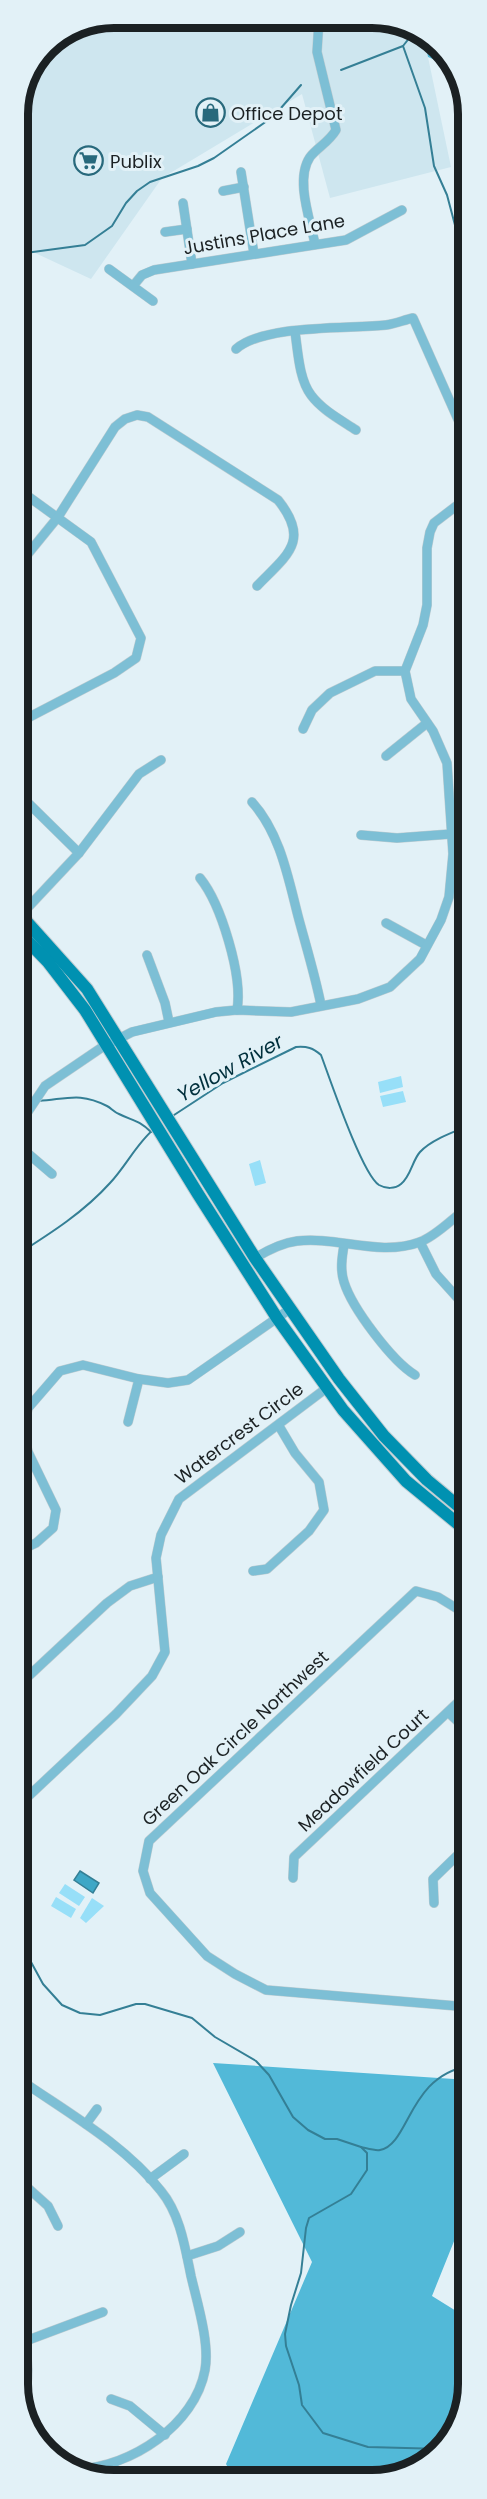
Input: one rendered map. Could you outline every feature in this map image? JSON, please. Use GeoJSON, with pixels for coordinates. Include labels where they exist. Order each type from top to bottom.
{"type":"FeatureCollection","features":[{"type":"Feature","properties":{"kind":"main road"},"geometry":{"type":"LineString","coordinates":[[29,925],[87,989],[255,1258],[339,1379],[384,1436],[427,1480],[458,1506]]}},
{"type":"Feature","properties":{"kind":"main road"},"geometry":{"type":"LineString","coordinates":[[29,942],[58,974],[85,1010],[277,1318],[343,1410],[406,1481],[458,1524]]}},
{"type":"Feature","properties":{"kind":"street"},"geometry":{"type":"LineString","coordinates":[[315,244],[304,189],[305,165],[312,154],[329,141],[336,130],[317,52],[318,28]]}},
{"type":"Feature","properties":{"kind":"street"},"geometry":{"type":"LineString","coordinates":[[241,171],[254,254]]}},
{"type":"Feature","properties":{"kind":"street"},"geometry":{"type":"LineString","coordinates":[[223,190],[244,187]]}},
{"type":"Feature","properties":{"kind":"street"},"geometry":{"type":"LineString","coordinates":[[183,203],[192,264]]}},
{"type":"Feature","properties":{"kind":"street","name":"Justins Place Lane"},"geometry":{"type":"LineString","coordinates":[[133,285],[142,275],[154,270],[346,240],[402,210]]}},
{"type":"Feature","properties":{"kind":"street"},"geometry":{"type":"LineString","coordinates":[[165,232],[187,229]]}},
{"type":"Feature","properties":{"kind":"street"},"geometry":{"type":"LineString","coordinates":[[109,269],[153,301]]}},
{"type":"Feature","properties":{"kind":"street"},"geometry":{"type":"LineString","coordinates":[[236,350],[246,341],[295,332],[325,327],[390,324],[413,318],[458,419]]}},
{"type":"Feature","properties":{"kind":"street"},"geometry":{"type":"LineString","coordinates":[[295,332],[304,379],[310,394],[320,405],[356,430]]}},
{"type":"Feature","properties":{"kind":"street"},"geometry":{"type":"LineString","coordinates":[[29,553],[58,518],[115,427],[125,419],[137,415],[148,417],[278,500],[287,510],[293,522],[295,535],[288,555],[257,586]]}},
{"type":"Feature","properties":{"kind":"street"},"geometry":{"type":"LineString","coordinates":[[29,497],[91,542],[141,638],[136,658],[114,673],[29,717]]}},
{"type":"Feature","properties":{"kind":"street"},"geometry":{"type":"LineString","coordinates":[[29,1111],[45,1086],[106,1045],[132,1032],[169,1022],[237,1010],[291,1012],[358,999],[390,987],[420,959],[441,920],[449,897],[453,873],[451,834],[447,763],[439,742],[411,699],[405,671],[423,625],[427,605],[427,548],[430,532],[434,523],[458,505]]}},
{"type":"Feature","properties":{"kind":"street"},"geometry":{"type":"LineString","coordinates":[[303,729],[312,710],[330,693],[375,672],[405,671]]}},
{"type":"Feature","properties":{"kind":"street"},"geometry":{"type":"LineString","coordinates":[[386,756],[427,723]]}},
{"type":"Feature","properties":{"kind":"street"},"geometry":{"type":"LineString","coordinates":[[29,906],[78,853],[138,774],[161,760]]}},
{"type":"Feature","properties":{"kind":"street"},"geometry":{"type":"LineString","coordinates":[[252,802],[262,813],[271,829],[285,866],[321,1005]]}},
{"type":"Feature","properties":{"kind":"street"},"geometry":{"type":"LineString","coordinates":[[29,804],[78,853]]}},
{"type":"Feature","properties":{"kind":"street"},"geometry":{"type":"LineString","coordinates":[[361,835],[397,838],[451,834]]}},
{"type":"Feature","properties":{"kind":"street"},"geometry":{"type":"LineString","coordinates":[[200,878],[209,889],[223,924],[239,989],[237,1010]]}},
{"type":"Feature","properties":{"kind":"street"},"geometry":{"type":"LineString","coordinates":[[386,923],[426,945]]}},
{"type":"Feature","properties":{"kind":"street"},"geometry":{"type":"LineString","coordinates":[[147,955],[165,1003],[169,1022]]}},
{"type":"Feature","properties":{"kind":"street"},"geometry":{"type":"LineString","coordinates":[[29,1154],[52,1174]]}},
{"type":"Feature","properties":{"kind":"street"},"geometry":{"type":"LineString","coordinates":[[255,1258],[284,1244],[297,1241],[313,1240],[344,1245],[396,1247],[420,1242],[458,1214]]}},
{"type":"Feature","properties":{"kind":"street"},"geometry":{"type":"LineString","coordinates":[[420,1242],[436,1274],[458,1298]]}},
{"type":"Feature","properties":{"kind":"street"},"geometry":{"type":"LineString","coordinates":[[344,1245],[341,1272],[348,1292],[389,1352],[405,1369],[415,1375]]}},
{"type":"Feature","properties":{"kind":"street"},"geometry":{"type":"LineString","coordinates":[[28,1408],[60,1371],[83,1365],[139,1379],[168,1383],[188,1380],[290,1309]]}},
{"type":"Feature","properties":{"kind":"street"},"geometry":{"type":"LineString","coordinates":[[128,1422],[139,1379]]}},
{"type":"Feature","properties":{"kind":"street","name":"Watercrest Circle"},"geometry":{"type":"LineString","coordinates":[[28,1796],[116,1714],[152,1676],[165,1652],[156,1558],[161,1535],[179,1499],[328,1387]]}},
{"type":"Feature","properties":{"kind":"street"},"geometry":{"type":"LineString","coordinates":[[253,1571],[267,1569],[309,1531],[324,1510],[319,1482],[295,1453],[279,1426]]}},
{"type":"Feature","properties":{"kind":"street"},"geometry":{"type":"LineString","coordinates":[[28,1453],[56,1510],[53,1528],[28,1547]]}},
{"type":"Feature","properties":{"kind":"street"},"geometry":{"type":"LineString","coordinates":[[28,1676],[107,1603],[130,1586],[158,1577]]}},
{"type":"Feature","properties":{"kind":"street","name":"Green Oak Circle Northwest"},"geometry":{"type":"LineString","coordinates":[[458,1609],[438,1597],[416,1591],[149,1841],[143,1871],[150,1893],[207,1956],[266,1990],[458,2006]]}},
{"type":"Feature","properties":{"kind":"street","name":"Meadowfield Court"},"geometry":{"type":"LineString","coordinates":[[293,1878],[294,1857],[458,1704]]}},
{"type":"Feature","properties":{"kind":"street"},"geometry":{"type":"LineString","coordinates":[[449,1713],[458,1722]]}},
{"type":"Feature","properties":{"kind":"street"},"geometry":{"type":"LineString","coordinates":[[434,1903],[433,1879],[458,1855]]}},
{"type":"Feature","properties":{"kind":"street"},"geometry":{"type":"LineString","coordinates":[[28,2085],[86,2124],[139,2166],[162,2192],[173,2210],[201,2311],[206,2369],[197,2394],[172,2430],[113,2464],[92,2467]]}},
{"type":"Feature","properties":{"kind":"street"},"geometry":{"type":"LineString","coordinates":[[86,2124],[97,2109]]}},
{"type":"Feature","properties":{"kind":"street"},"geometry":{"type":"LineString","coordinates":[[150,2179],[184,2154]]}},
{"type":"Feature","properties":{"kind":"street"},"geometry":{"type":"LineString","coordinates":[[28,2188],[48,2206],[58,2226]]}},
{"type":"Feature","properties":{"kind":"street"},"geometry":{"type":"LineString","coordinates":[[187,2256],[218,2246],[240,2232]]}},
{"type":"Feature","properties":{"kind":"street"},"geometry":{"type":"LineString","coordinates":[[28,2338],[103,2312]]}},
{"type":"Feature","properties":{"kind":"street"},"geometry":{"type":"LineString","coordinates":[[111,2400],[130,2406],[165,2434]]}},
{"type":"Feature","properties":{"kind":"street"},"geometry":{"type":"LineString","coordinates":[[113,2464],[115,2470]]}},
{"type":"Feature","properties":{"kind":"shaded area"},"geometry":{"type":"Polygon","coordinates":[[[115,28],[372,28],[405,35],[426,48],[451,167],[330,198],[302,94],[162,178],[91,279],[29,250],[31,92],[46,62],[71,40],[87,33],[115,28]]]}},
{"type":"Feature","properties":{"kind":"shaded area"},"geometry":{"type":"Polygon","coordinates":[[[426,48],[440,62],[428,57],[426,48]]]}},
{"type":"Feature","properties":{"kind":"shaded area"},"geometry":{"type":"Polygon","coordinates":[[[401,1076],[403,1087],[380,1093],[378,1082],[401,1076]]]}},
{"type":"Feature","properties":{"kind":"shaded area"},"geometry":{"type":"Polygon","coordinates":[[[403,1091],[406,1102],[383,1107],[380,1096],[403,1091]]]}},
{"type":"Feature","properties":{"kind":"shaded area"},"geometry":{"type":"Polygon","coordinates":[[[260,1160],[266,1183],[255,1186],[249,1164],[260,1160]]]}},
{"type":"Feature","properties":{"kind":"shaded area"},"geometry":{"type":"Polygon","coordinates":[[[80,1871],[99,1883],[93,1893],[74,1880],[80,1871]]]}},
{"type":"Feature","properties":{"kind":"shaded area"},"geometry":{"type":"Polygon","coordinates":[[[65,1884],[85,1897],[79,1906],[59,1893],[65,1884]]]}},
{"type":"Feature","properties":{"kind":"shaded area"},"geometry":{"type":"Polygon","coordinates":[[[56,1897],[76,1909],[71,1918],[51,1906],[56,1897]]]}},
{"type":"Feature","properties":{"kind":"shaded area"},"geometry":{"type":"Polygon","coordinates":[[[92,1898],[104,1906],[86,1923],[80,1918],[92,1898]]]}},
{"type":"Feature","properties":{"kind":"shaded area"},"geometry":{"type":"Polygon","coordinates":[[[213,2063],[458,2079],[458,2231],[432,2296],[458,2312],[457,2401],[447,2428],[425,2453],[411,2462],[384,2470],[229,2470],[226,2464],[312,2262],[213,2063]]]}},
{"type":"Feature","properties":{"kind":"waterway","name":"Yellow River"},"geometry":{"type":"LineString","coordinates":[[410,37],[403,46],[425,108],[434,166],[447,195],[458,236]]}},
{"type":"Feature","properties":{"kind":"waterway"},"geometry":{"type":"LineString","coordinates":[[341,70],[403,46]]}},
{"type":"Feature","properties":{"kind":"waterway"},"geometry":{"type":"LineString","coordinates":[[29,253],[85,245],[112,226],[126,203],[137,191],[150,182],[198,166],[214,158],[274,116],[301,85]]}},
{"type":"Feature","properties":{"kind":"waterway","name":"Yellow River"},"geometry":{"type":"LineString","coordinates":[[171,1117],[223,1083],[296,1047],[303,1047],[312,1049],[321,1055],[364,1163],[379,1185],[387,1188],[399,1186],[407,1177],[420,1152],[442,1137],[458,1130]]}},
{"type":"Feature","properties":{"kind":"waterway"},"geometry":{"type":"LineString","coordinates":[[39,1101],[89,1099],[139,1123],[151,1132]]}},
{"type":"Feature","properties":{"kind":"waterway","name":"Yellow River"},"geometry":{"type":"LineString","coordinates":[[28,1247],[78,1213],[100,1194],[154,1129]]}},
{"type":"Feature","properties":{"kind":"waterway"},"geometry":{"type":"LineString","coordinates":[[28,1957],[43,1984],[62,2005],[80,2013],[100,2015],[136,2004],[145,2004],[192,2018],[215,2037],[256,2061],[269,2075],[293,2117],[308,2130],[325,2139],[337,2139],[361,2147],[367,2153],[367,2170],[351,2194],[309,2218],[301,2273],[285,2334],[286,2346],[299,2385],[302,2405],[323,2433],[368,2447],[429,2449]]}},
{"type":"Feature","properties":{"kind":"waterway"},"geometry":{"type":"LineString","coordinates":[[361,2147],[380,2150],[390,2145],[398,2136],[422,2095],[434,2082],[449,2072],[458,2069]]}},
{"type":"Feature","properties":{"kind":"place","name":"Office Depot"},"geometry":{"type":"Point","coordinates":[210,113]}},
{"type":"Feature","properties":{"kind":"place","name":"Publix"},"geometry":{"type":"Point","coordinates":[89,161]}}]}
